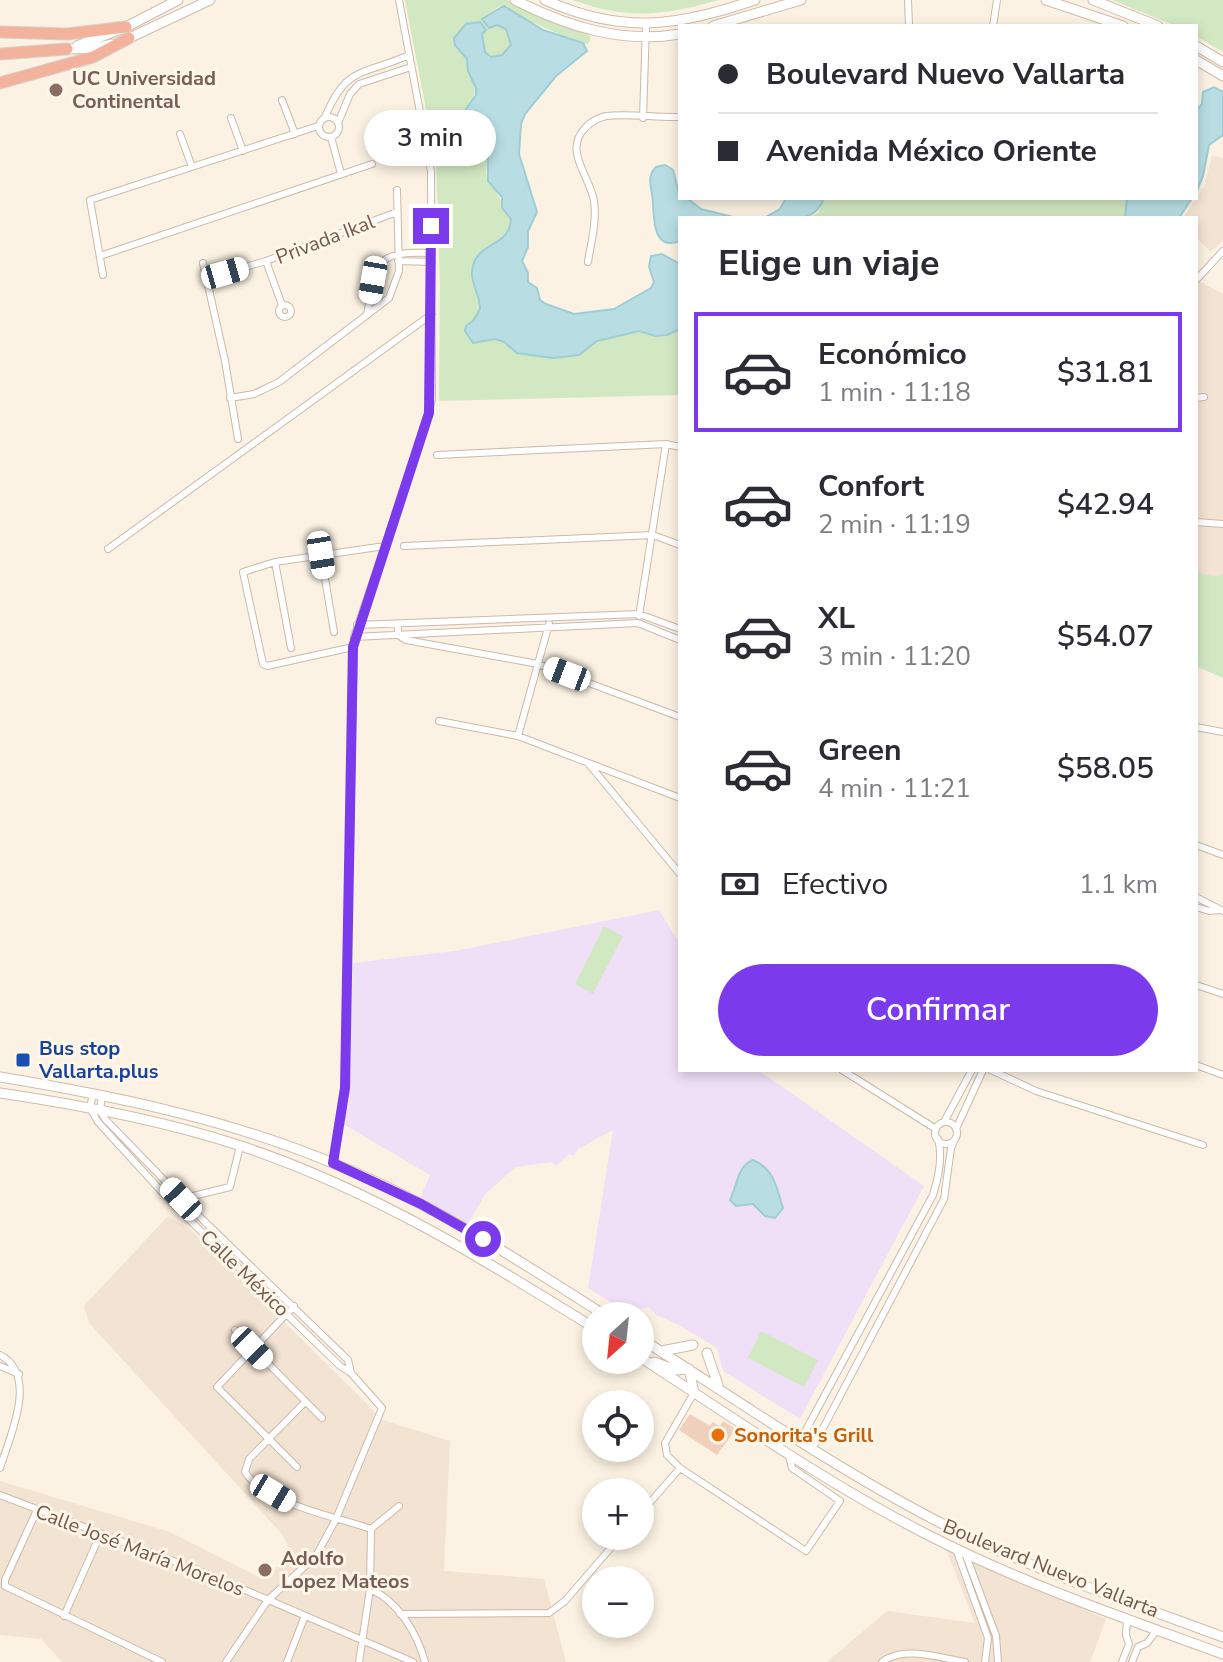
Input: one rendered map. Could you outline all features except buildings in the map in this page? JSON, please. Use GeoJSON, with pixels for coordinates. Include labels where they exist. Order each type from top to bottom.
{"type":"FeatureCollection","features":[{"type":"Feature","properties":{"kind":"highway"},"geometry":{"type":"LineString","coordinates":[[0,32],[127,33]]}},
{"type":"Feature","properties":{"kind":"highway"},"geometry":{"type":"LineString","coordinates":[[0,83],[93,57],[127,33]]}},
{"type":"Feature","properties":{"kind":"highway"},"geometry":{"type":"LineString","coordinates":[[0,54],[67,49]]}},
{"type":"Feature","properties":{"kind":"main road"},"geometry":{"type":"LineString","coordinates":[[127,33],[178,0]]}},
{"type":"Feature","properties":{"kind":"main road"},"geometry":{"type":"LineString","coordinates":[[67,49],[95,48],[210,0]]}},
{"type":"Feature","properties":{"kind":"main road"},"geometry":{"type":"LineString","coordinates":[[515,0],[596,32],[647,38],[678,34]]}},
{"type":"Feature","properties":{"kind":"main road"},"geometry":{"type":"LineString","coordinates":[[545,0],[601,21],[646,25],[684,21],[755,0]]}},
{"type":"Feature","properties":{"kind":"main road"},"geometry":{"type":"LineString","coordinates":[[720,24],[801,0]]}},
{"type":"Feature","properties":{"kind":"main road"},"geometry":{"type":"LineString","coordinates":[[1046,0],[1069,3],[1118,24]]}},
{"type":"Feature","properties":{"kind":"main road"},"geometry":{"type":"LineString","coordinates":[[1093,0],[1153,24]]}},
{"type":"Feature","properties":{"kind":"main road"},"geometry":{"type":"LineString","coordinates":[[1198,47],[1223,62]]}},
{"type":"Feature","properties":{"kind":"main road"},"geometry":{"type":"LineString","coordinates":[[1198,61],[1223,76]]}},
{"type":"Feature","properties":{"kind":"main road"},"geometry":{"type":"LineString","coordinates":[[0,1077],[97,1094],[221,1124],[333,1163],[454,1222],[583,1302]]}},
{"type":"Feature","properties":{"kind":"main road"},"geometry":{"type":"LineString","coordinates":[[0,1093],[164,1123],[240,1146],[322,1177],[419,1224],[499,1268],[582,1320]]}},
{"type":"Feature","properties":{"kind":"main road"},"geometry":{"type":"LineString","coordinates":[[660,1351],[693,1345]]}},
{"type":"Feature","properties":{"kind":"main road","name":"Boulevard Nuevo Vallarta"},"geometry":{"type":"LineString","coordinates":[[654,1347],[901,1502],[1032,1565],[1223,1637]]}},
{"type":"Feature","properties":{"kind":"main road"},"geometry":{"type":"LineString","coordinates":[[707,1353],[720,1388]]}},
{"type":"Feature","properties":{"kind":"main road"},"geometry":{"type":"LineString","coordinates":[[654,1362],[676,1370],[689,1369],[694,1389]]}},
{"type":"Feature","properties":{"kind":"main road","name":"Boulevard Nuevo Vallarta"},"geometry":{"type":"LineString","coordinates":[[654,1365],[893,1516],[961,1551],[1127,1619],[1223,1654]]}},
{"type":"Feature","properties":{"kind":"main road"},"geometry":{"type":"LineString","coordinates":[[694,1389],[702,1377]]}},
{"type":"Feature","properties":{"kind":"main road"},"geometry":{"type":"LineString","coordinates":[[893,1516],[901,1502]]}},
{"type":"Feature","properties":{"kind":"street"},"geometry":{"type":"LineString","coordinates":[[333,1163],[345,1088],[354,637],[429,413],[431,171],[399,0]]}},
{"type":"Feature","properties":{"kind":"street"},"geometry":{"type":"LineString","coordinates":[[908,0],[909,24]]}},
{"type":"Feature","properties":{"kind":"street"},"geometry":{"type":"LineString","coordinates":[[993,24],[997,0]]}},
{"type":"Feature","properties":{"kind":"street"},"geometry":{"type":"LineString","coordinates":[[643,118],[646,25]]}},
{"type":"Feature","properties":{"kind":"street"},"geometry":{"type":"LineString","coordinates":[[103,275],[90,200],[318,126],[348,77],[409,55]]}},
{"type":"Feature","properties":{"kind":"street"},"geometry":{"type":"LineString","coordinates":[[338,123],[350,94],[359,84],[411,67]]}},
{"type":"Feature","properties":{"kind":"street"},"geometry":{"type":"LineString","coordinates":[[282,100],[295,134]]}},
{"type":"Feature","properties":{"kind":"street"},"geometry":{"type":"LineString","coordinates":[[588,262],[595,223],[594,199],[575,144],[586,127],[608,116],[678,117]]}},
{"type":"Feature","properties":{"kind":"street"},"geometry":{"type":"LineString","coordinates":[[325,117],[335,118],[338,123],[339,129],[331,137]]}},
{"type":"Feature","properties":{"kind":"street"},"geometry":{"type":"LineString","coordinates":[[231,118],[243,151]]}},
{"type":"Feature","properties":{"kind":"street"},"geometry":{"type":"LineString","coordinates":[[318,126],[320,132],[331,137]]}},
{"type":"Feature","properties":{"kind":"street"},"geometry":{"type":"LineString","coordinates":[[180,134],[192,167]]}},
{"type":"Feature","properties":{"kind":"street"},"geometry":{"type":"LineString","coordinates":[[331,137],[341,174]]}},
{"type":"Feature","properties":{"kind":"street"},"geometry":{"type":"LineString","coordinates":[[100,256],[372,164]]}},
{"type":"Feature","properties":{"kind":"street","name":"Privada Ikal"},"geometry":{"type":"LineString","coordinates":[[230,398],[268,389],[389,298],[397,282],[397,190]]}},
{"type":"Feature","properties":{"kind":"street","name":"Privada Ikal"},"geometry":{"type":"LineString","coordinates":[[207,278],[266,261],[397,212]]}},
{"type":"Feature","properties":{"kind":"street"},"geometry":{"type":"LineString","coordinates":[[1198,278],[1223,251]]}},
{"type":"Feature","properties":{"kind":"street"},"geometry":{"type":"LineString","coordinates":[[398,252],[432,253]]}},
{"type":"Feature","properties":{"kind":"street","name":"Privada Ikal"},"geometry":{"type":"LineString","coordinates":[[367,315],[376,271],[387,258],[398,252]]}},
{"type":"Feature","properties":{"kind":"street"},"geometry":{"type":"LineString","coordinates":[[266,261],[282,305]]}},
{"type":"Feature","properties":{"kind":"street"},"geometry":{"type":"LineString","coordinates":[[398,261],[432,262]]}},
{"type":"Feature","properties":{"kind":"street"},"geometry":{"type":"LineString","coordinates":[[203,263],[225,361],[238,439]]}},
{"type":"Feature","properties":{"kind":"street"},"geometry":{"type":"LineString","coordinates":[[108,549],[432,314]]}},
{"type":"Feature","properties":{"kind":"street"},"geometry":{"type":"LineString","coordinates":[[638,623],[666,444]]}},
{"type":"Feature","properties":{"kind":"street"},"geometry":{"type":"LineString","coordinates":[[437,455],[666,444],[678,447]]}},
{"type":"Feature","properties":{"kind":"street"},"geometry":{"type":"LineString","coordinates":[[1198,522],[1223,524]]}},
{"type":"Feature","properties":{"kind":"street"},"geometry":{"type":"LineString","coordinates":[[404,546],[653,535],[678,544]]}},
{"type":"Feature","properties":{"kind":"street"},"geometry":{"type":"LineString","coordinates":[[353,647],[267,666],[263,664],[242,576],[247,569],[275,562],[385,546]]}},
{"type":"Feature","properties":{"kind":"street"},"geometry":{"type":"LineString","coordinates":[[321,555],[334,632]]}},
{"type":"Feature","properties":{"kind":"street"},"geometry":{"type":"LineString","coordinates":[[275,562],[291,648]]}},
{"type":"Feature","properties":{"kind":"street"},"geometry":{"type":"LineString","coordinates":[[357,625],[639,614],[678,628]]}},
{"type":"Feature","properties":{"kind":"street"},"geometry":{"type":"LineString","coordinates":[[518,736],[551,619]]}},
{"type":"Feature","properties":{"kind":"street"},"geometry":{"type":"LineString","coordinates":[[354,637],[638,623],[678,639]]}},
{"type":"Feature","properties":{"kind":"street"},"geometry":{"type":"LineString","coordinates":[[398,624],[398,635]]}},
{"type":"Feature","properties":{"kind":"street"},"geometry":{"type":"LineString","coordinates":[[426,633],[427,644]]}},
{"type":"Feature","properties":{"kind":"street"},"geometry":{"type":"LineString","coordinates":[[398,635],[406,640],[538,664],[678,716]]}},
{"type":"Feature","properties":{"kind":"street"},"geometry":{"type":"LineString","coordinates":[[439,721],[518,736],[678,797]]}},
{"type":"Feature","properties":{"kind":"street"},"geometry":{"type":"LineString","coordinates":[[1198,727],[1223,732]]}},
{"type":"Feature","properties":{"kind":"street"},"geometry":{"type":"LineString","coordinates":[[588,763],[678,872]]}},
{"type":"Feature","properties":{"kind":"street"},"geometry":{"type":"LineString","coordinates":[[1198,846],[1222,853]]}},
{"type":"Feature","properties":{"kind":"street"},"geometry":{"type":"LineString","coordinates":[[1198,898],[1222,911]]}},
{"type":"Feature","properties":{"kind":"street"},"geometry":{"type":"LineString","coordinates":[[1198,908],[1222,911]]}},
{"type":"Feature","properties":{"kind":"street"},"geometry":{"type":"LineString","coordinates":[[1198,986],[1223,994]]}},
{"type":"Feature","properties":{"kind":"street"},"geometry":{"type":"LineString","coordinates":[[1198,1066],[1223,1075]]}},
{"type":"Feature","properties":{"kind":"street"},"geometry":{"type":"LineString","coordinates":[[800,1441],[933,1195],[937,1182],[940,1146],[936,1129],[845,1072]]}},
{"type":"Feature","properties":{"kind":"street"},"geometry":{"type":"LineString","coordinates":[[936,1129],[944,1122],[971,1072]]}},
{"type":"Feature","properties":{"kind":"street"},"geometry":{"type":"LineString","coordinates":[[812,1449],[944,1199],[956,1129],[982,1072]]}},
{"type":"Feature","properties":{"kind":"street"},"geometry":{"type":"LineString","coordinates":[[995,1072],[1036,1091],[1203,1145]]}},
{"type":"Feature","properties":{"kind":"street"},"geometry":{"type":"LineString","coordinates":[[95,1109],[97,1094]]}},
{"type":"Feature","properties":{"kind":"street","name":"Calle México"},"geometry":{"type":"LineString","coordinates":[[95,1109],[181,1199],[348,1360],[351,1373]]}},
{"type":"Feature","properties":{"kind":"street","name":"Calle México"},"geometry":{"type":"LineString","coordinates":[[95,1109],[98,1122],[173,1204],[340,1366],[351,1373],[382,1408],[336,1519]]}},
{"type":"Feature","properties":{"kind":"street"},"geometry":{"type":"LineString","coordinates":[[944,1122],[949,1122],[956,1129]]}},
{"type":"Feature","properties":{"kind":"street"},"geometry":{"type":"LineString","coordinates":[[938,1139],[946,1144],[955,1139]]}},
{"type":"Feature","properties":{"kind":"street"},"geometry":{"type":"LineString","coordinates":[[181,1199],[230,1187],[240,1146]]}},
{"type":"Feature","properties":{"kind":"street"},"geometry":{"type":"LineString","coordinates":[[933,1195],[944,1199]]}},
{"type":"Feature","properties":{"kind":"street"},"geometry":{"type":"LineString","coordinates":[[884,1287],[894,1293]]}},
{"type":"Feature","properties":{"kind":"street"},"geometry":{"type":"LineString","coordinates":[[294,1306],[217,1387],[297,1467]]}},
{"type":"Feature","properties":{"kind":"street"},"geometry":{"type":"LineString","coordinates":[[235,1330],[322,1418]]}},
{"type":"Feature","properties":{"kind":"street"},"geometry":{"type":"LineString","coordinates":[[0,1355],[15,1365],[21,1391],[0,1468]]}},
{"type":"Feature","properties":{"kind":"street"},"geometry":{"type":"LineString","coordinates":[[0,1366],[19,1374]]}},
{"type":"Feature","properties":{"kind":"street"},"geometry":{"type":"LineString","coordinates":[[832,1384],[843,1389]]}},
{"type":"Feature","properties":{"kind":"street"},"geometry":{"type":"LineString","coordinates":[[694,1389],[665,1443],[667,1455],[680,1468],[806,1551],[840,1501],[792,1468],[788,1452]]}},
{"type":"Feature","properties":{"kind":"street"},"geometry":{"type":"LineString","coordinates":[[305,1402],[249,1459],[245,1472],[254,1482],[292,1505],[371,1529]]}},
{"type":"Feature","properties":{"kind":"street"},"geometry":{"type":"LineString","coordinates":[[816,1413],[828,1418]]}},
{"type":"Feature","properties":{"kind":"street"},"geometry":{"type":"LineString","coordinates":[[654,1498],[680,1468]]}},
{"type":"Feature","properties":{"kind":"street","name":"Calle José María Morelos"},"geometry":{"type":"LineString","coordinates":[[0,1495],[210,1575],[304,1618],[413,1662]]}},
{"type":"Feature","properties":{"kind":"street"},"geometry":{"type":"LineString","coordinates":[[359,1662],[370,1589],[371,1529],[399,1506]]}},
{"type":"Feature","properties":{"kind":"street"},"geometry":{"type":"LineString","coordinates":[[37,1510],[3,1587],[162,1662]]}},
{"type":"Feature","properties":{"kind":"street"},"geometry":{"type":"LineString","coordinates":[[226,1662],[268,1600],[316,1556],[336,1519]]}},
{"type":"Feature","properties":{"kind":"street"},"geometry":{"type":"LineString","coordinates":[[64,1616],[100,1535]]}},
{"type":"Feature","properties":{"kind":"street"},"geometry":{"type":"LineString","coordinates":[[400,1614],[549,1613],[609,1550]]}},
{"type":"Feature","properties":{"kind":"street"},"geometry":{"type":"LineString","coordinates":[[961,1551],[998,1662]]}},
{"type":"Feature","properties":{"kind":"street"},"geometry":{"type":"LineString","coordinates":[[370,1589],[382,1594],[400,1614],[421,1646],[425,1662]]}},
{"type":"Feature","properties":{"kind":"street"},"geometry":{"type":"LineString","coordinates":[[287,1662],[304,1618]]}},
{"type":"Feature","properties":{"kind":"street"},"geometry":{"type":"LineString","coordinates":[[1122,1662],[1129,1644],[1127,1619]]}},
{"type":"Feature","properties":{"kind":"street"},"geometry":{"type":"LineString","coordinates":[[1129,1644],[1138,1647],[1147,1643],[1157,1630]]}},
{"type":"Feature","properties":{"kind":"street"},"geometry":{"type":"LineString","coordinates":[[985,1662],[992,1637]]}},
{"type":"Feature","properties":{"kind":"street"},"geometry":{"type":"LineString","coordinates":[[1132,1662],[1138,1647]]}},
{"type":"Feature","properties":{"kind":"street"},"geometry":{"type":"LineString","coordinates":[[897,1654],[901,1662]]}},
{"type":"Feature","properties":{"kind":"street"},"geometry":{"type":"LineString","coordinates":[[882,1662],[897,1654],[965,1662]]}},
{"type":"Feature","properties":{"kind":"shaded area"},"geometry":{"type":"Polygon","coordinates":[[[1212,156],[1223,158],[1223,240],[1211,252],[1198,239],[1198,216],[1184,216],[1204,187],[1212,156]]]}},
{"type":"Feature","properties":{"kind":"shaded area"},"geometry":{"type":"Polygon","coordinates":[[[1201,282],[1223,294],[1223,575],[1214,576],[1198,572],[1198,284],[1201,282]]]}},
{"type":"Feature","properties":{"kind":"shaded area"},"geometry":{"type":"Polygon","coordinates":[[[659,910],[678,941],[678,1072],[761,1072],[924,1186],[800,1419],[723,1371],[717,1348],[656,1315],[654,1302],[611,1302],[588,1288],[613,1130],[578,1149],[574,1156],[569,1154],[556,1166],[552,1162],[516,1167],[486,1193],[468,1224],[420,1198],[430,1175],[343,1124],[349,1102],[353,963],[455,951],[659,910]]]}},
{"type":"Feature","properties":{"kind":"shaded area"},"geometry":{"type":"Polygon","coordinates":[[[168,1216],[191,1230],[383,1420],[450,1441],[444,1571],[544,1579],[566,1662],[62,1662],[41,1639],[0,1635],[0,1481],[170,1532],[263,1579],[292,1555],[282,1534],[89,1323],[84,1306],[168,1216]]]}},
{"type":"Feature","properties":{"kind":"shaded area"},"geometry":{"type":"Polygon","coordinates":[[[945,1546],[1106,1619],[1090,1662],[827,1662],[887,1611],[975,1623],[945,1546]]]}},
{"type":"Feature","properties":{"kind":"green space"},"geometry":{"type":"Polygon","coordinates":[[[405,0],[507,0],[590,36],[590,42],[585,45],[498,7],[482,19],[506,29],[511,45],[502,55],[491,57],[485,52],[482,34],[486,29],[455,45],[472,74],[475,91],[468,105],[476,141],[488,155],[486,173],[511,219],[504,238],[487,248],[476,295],[480,309],[473,322],[517,353],[553,358],[579,355],[597,341],[639,331],[655,336],[678,330],[678,395],[439,401],[440,284],[436,162],[405,0]]]}},
{"type":"Feature","properties":{"kind":"green space"},"geometry":{"type":"Polygon","coordinates":[[[572,0],[719,0],[680,10],[645,14],[611,11],[572,0]]]}},
{"type":"Feature","properties":{"kind":"green space"},"geometry":{"type":"Polygon","coordinates":[[[1112,0],[1223,0],[1223,52],[1198,37],[1198,24],[1171,24],[1112,0]]]}},
{"type":"Feature","properties":{"kind":"green space"},"geometry":{"type":"Polygon","coordinates":[[[823,200],[1127,200],[1125,216],[812,216],[819,212],[823,200]]]}},
{"type":"Feature","properties":{"kind":"green space"},"geometry":{"type":"Polygon","coordinates":[[[1198,572],[1223,575],[1223,678],[1198,667],[1198,572]]]}},
{"type":"Feature","properties":{"kind":"green space"},"geometry":{"type":"Polygon","coordinates":[[[604,926],[623,936],[593,994],[575,984],[604,926]]]}},
{"type":"Feature","properties":{"kind":"green space"},"geometry":{"type":"Polygon","coordinates":[[[761,1331],[818,1360],[804,1387],[748,1358],[761,1331]]]}},
{"type":"Feature","properties":{"kind":"water"},"geometry":{"type":"Polygon","coordinates":[[[504,6],[543,30],[583,43],[587,51],[556,76],[525,114],[521,124],[519,154],[537,212],[528,231],[528,247],[522,261],[528,273],[528,282],[537,288],[540,300],[574,314],[614,309],[651,288],[654,282],[649,267],[651,256],[662,254],[678,263],[678,330],[655,336],[639,331],[597,341],[579,355],[553,358],[517,353],[495,339],[473,343],[465,331],[480,309],[472,273],[475,260],[502,238],[510,227],[511,219],[502,208],[502,197],[488,181],[488,155],[483,146],[467,137],[464,131],[466,109],[476,95],[476,88],[468,71],[467,59],[455,45],[454,38],[466,24],[480,22],[486,30],[482,34],[485,52],[491,57],[502,55],[511,45],[506,29],[497,25],[489,28],[482,19],[504,6]]]}},
{"type":"Feature","properties":{"kind":"water"},"geometry":{"type":"Polygon","coordinates":[[[1214,87],[1223,92],[1223,135],[1209,145],[1198,188],[1198,109],[1202,104],[1203,92],[1214,87]]]}},
{"type":"Feature","properties":{"kind":"water"},"geometry":{"type":"Polygon","coordinates":[[[665,165],[673,170],[678,200],[690,200],[701,209],[729,216],[678,216],[678,241],[665,242],[655,226],[650,180],[656,167],[665,165]]]}},
{"type":"Feature","properties":{"kind":"water"},"geometry":{"type":"Polygon","coordinates":[[[785,200],[823,200],[814,213],[807,216],[768,216],[780,209],[785,200]]]}},
{"type":"Feature","properties":{"kind":"water"},"geometry":{"type":"Polygon","coordinates":[[[1127,200],[1191,200],[1180,216],[1125,216],[1127,200]]]}},
{"type":"Feature","properties":{"kind":"water"},"geometry":{"type":"Polygon","coordinates":[[[753,1160],[771,1174],[777,1187],[783,1208],[775,1218],[765,1216],[753,1204],[736,1206],[730,1200],[741,1172],[753,1160]]]}},
{"type":"Feature","properties":{"kind":"place","name":"UC Universidad Continental"},"geometry":{"type":"Point","coordinates":[56,90]}},
{"type":"Feature","properties":{"kind":"place","name":"Bus stop Vallarta.plus"},"geometry":{"type":"Point","coordinates":[23,1060]}},
{"type":"Feature","properties":{"kind":"place","name":"Sonorita's Grill"},"geometry":{"type":"Point","coordinates":[718,1435]}},
{"type":"Feature","properties":{"kind":"place","name":"Adolfo Lopez Mateos"},"geometry":{"type":"Point","coordinates":[265,1570]}},
{"type":"Feature","properties":{"kind":"route"},"geometry":{"type":"LineString","coordinates":[[431,226],[432,399],[354,637],[345,1088],[333,1163],[421,1204],[483,1239]]}}]}
